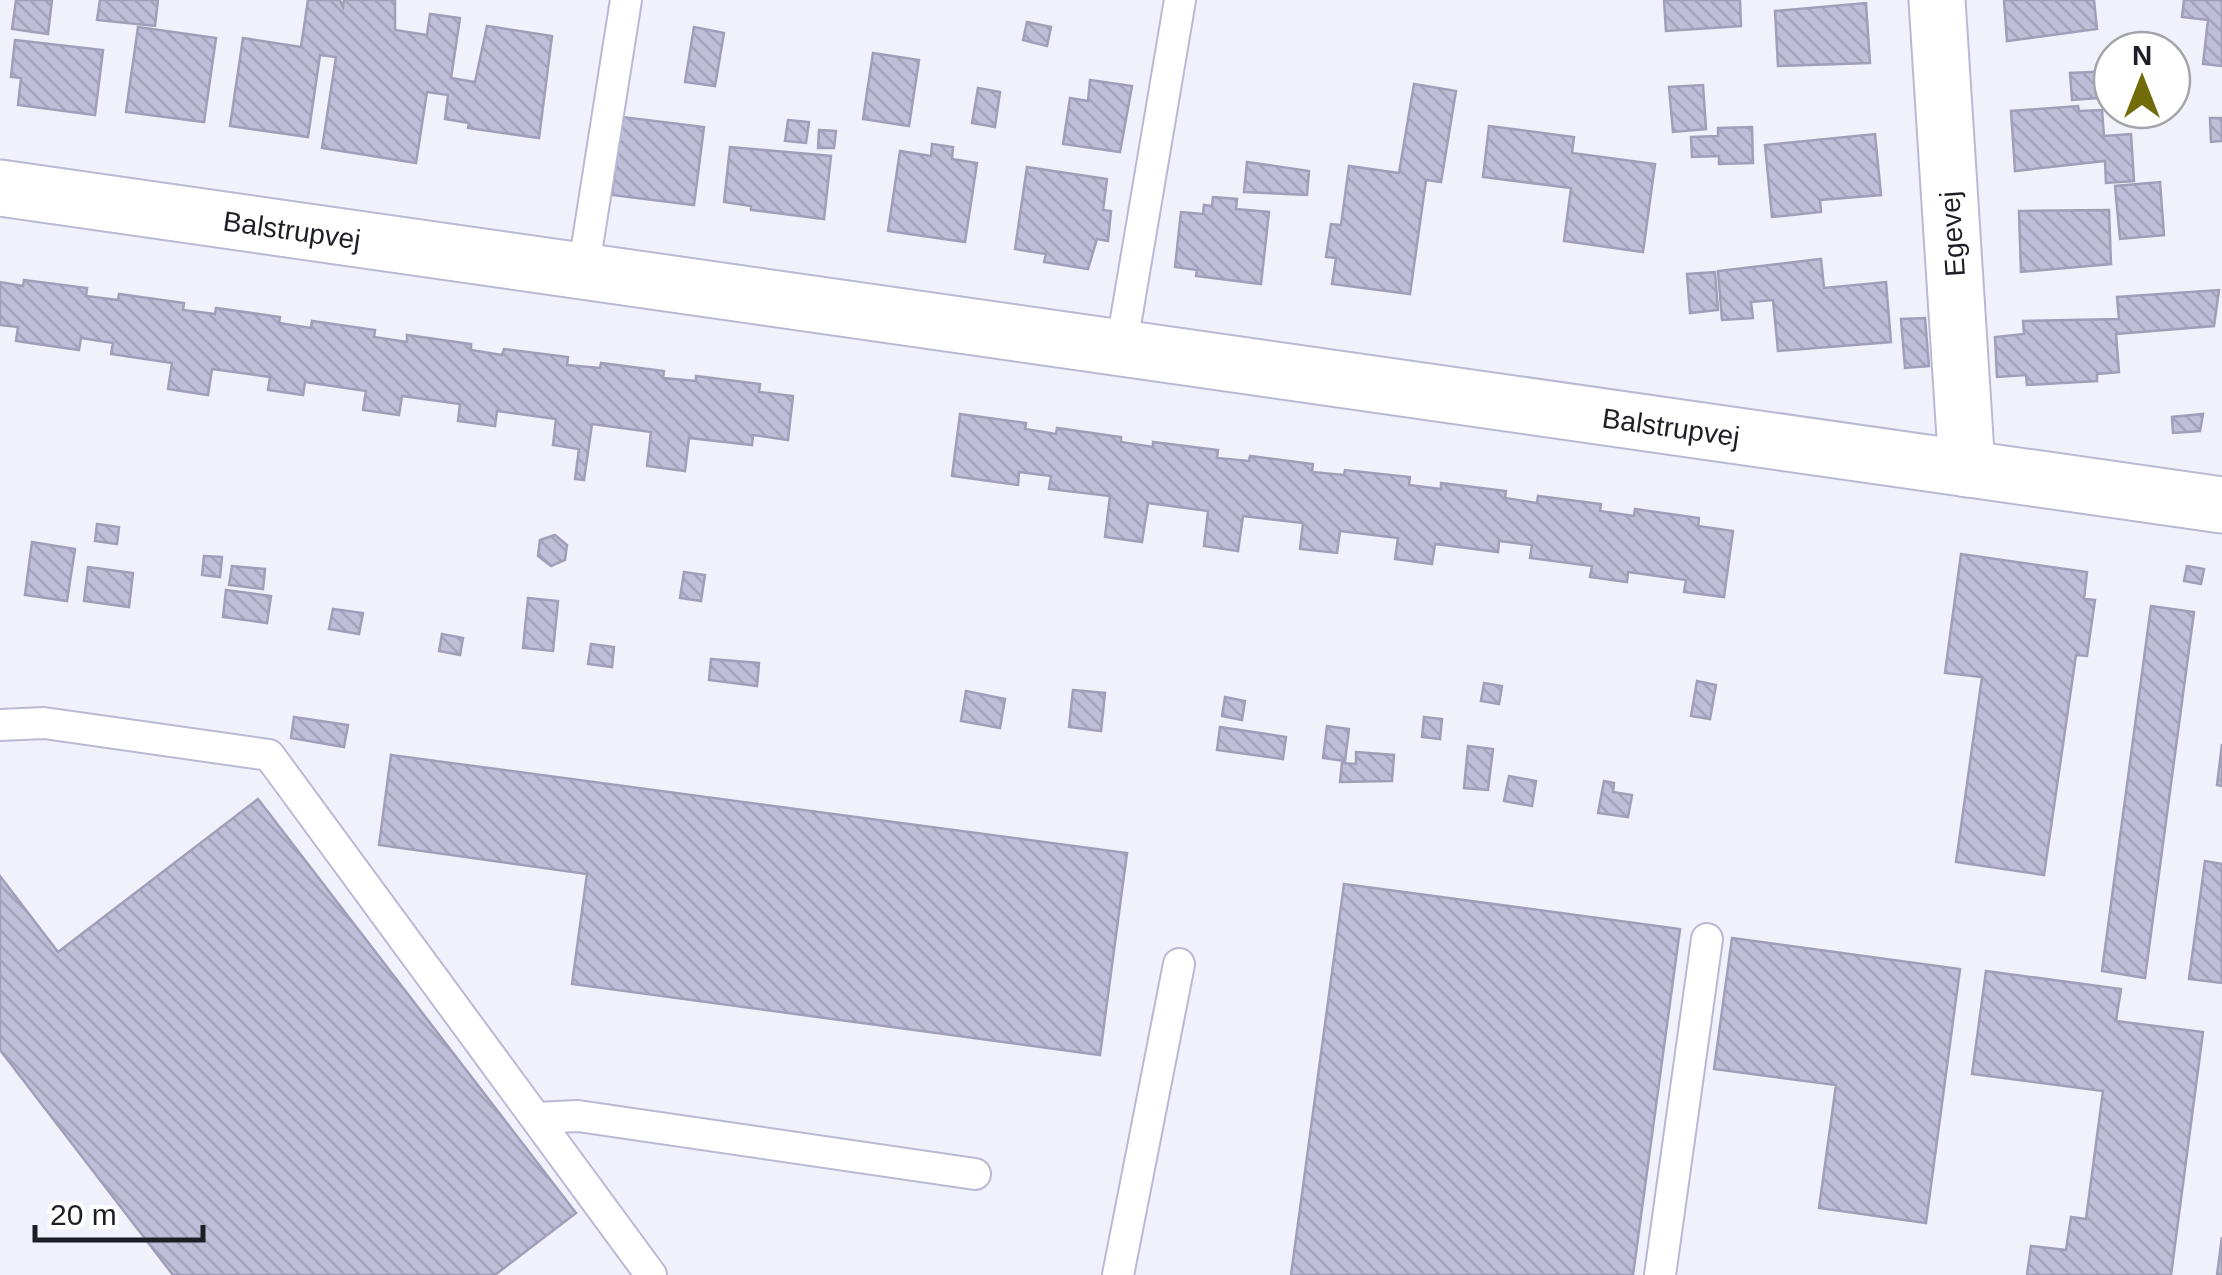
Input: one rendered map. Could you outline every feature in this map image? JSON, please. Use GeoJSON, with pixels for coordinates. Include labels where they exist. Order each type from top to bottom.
{"type":"FeatureCollection","features":[{"type":"Feature","properties":{"kind":"street","name":"Egevej"},"geometry":{"type":"LineString","coordinates":[[1936,0],[1967,469]]}},
{"type":"Feature","properties":{"kind":"street","name":"Balstrupvej"},"geometry":{"type":"LineString","coordinates":[[0,188],[2222,505]]}},
{"type":"Feature","properties":{"kind":"lane"},"geometry":{"type":"LineString","coordinates":[[583,272],[626,0]]}},
{"type":"Feature","properties":{"kind":"lane"},"geometry":{"type":"LineString","coordinates":[[1121,348],[1180,0]]}},
{"type":"Feature","properties":{"kind":"lane"},"geometry":{"type":"LineString","coordinates":[[0,725],[44,723],[269,755],[650,1275]]}},
{"type":"Feature","properties":{"kind":"lane"},"geometry":{"type":"LineString","coordinates":[[1660,1275],[1707,940]]}},
{"type":"Feature","properties":{"kind":"lane"},"geometry":{"type":"LineString","coordinates":[[1118,1275],[1178,964]]}},
{"type":"Feature","properties":{"kind":"lane"},"geometry":{"type":"LineString","coordinates":[[536,1118],[578,1116],[975,1174]]}},
{"type":"Feature","properties":{"kind":"building"},"geometry":{"type":"Polygon","coordinates":[[[16,0],[52,0],[48,34],[12,29],[16,0]]]}},
{"type":"Feature","properties":{"kind":"building"},"geometry":{"type":"Polygon","coordinates":[[[100,0],[158,0],[155,26],[97,20],[100,0]]]}},
{"type":"Feature","properties":{"kind":"building"},"geometry":{"type":"Polygon","coordinates":[[[308,0],[340,0],[343,7],[344,0],[395,0],[395,30],[427,35],[430,14],[460,18],[451,78],[475,82],[487,26],[552,36],[539,138],[468,128],[469,123],[445,119],[448,95],[427,92],[416,163],[322,148],[336,57],[320,55],[308,137],[230,126],[243,38],[301,47],[308,0]]]}},
{"type":"Feature","properties":{"kind":"building"},"geometry":{"type":"Polygon","coordinates":[[[1664,0],[1740,0],[1741,26],[1666,31],[1664,0]]]}},
{"type":"Feature","properties":{"kind":"building"},"geometry":{"type":"Polygon","coordinates":[[[2004,0],[2094,0],[2097,29],[2007,41],[2004,0]]]}},
{"type":"Feature","properties":{"kind":"building"},"geometry":{"type":"Polygon","coordinates":[[[2184,0],[2222,0],[2222,66],[2203,64],[2208,20],[2182,17],[2184,0]]]}},
{"type":"Feature","properties":{"kind":"building"},"geometry":{"type":"Polygon","coordinates":[[[1866,3],[1870,63],[1778,66],[1775,11],[1866,3]]]}},
{"type":"Feature","properties":{"kind":"building"},"geometry":{"type":"Polygon","coordinates":[[[1027,22],[1051,27],[1047,46],[1023,40],[1027,22]]]}},
{"type":"Feature","properties":{"kind":"building"},"geometry":{"type":"Polygon","coordinates":[[[138,27],[216,38],[204,122],[126,112],[138,27]]]}},
{"type":"Feature","properties":{"kind":"building"},"geometry":{"type":"Polygon","coordinates":[[[694,27],[724,33],[715,86],[685,82],[694,27]]]}},
{"type":"Feature","properties":{"kind":"building"},"geometry":{"type":"Polygon","coordinates":[[[15,40],[103,50],[95,115],[18,105],[21,78],[11,77],[15,40]]]}},
{"type":"Feature","properties":{"kind":"building"},"geometry":{"type":"Polygon","coordinates":[[[873,53],[919,60],[909,126],[863,119],[873,53]]]}},
{"type":"Feature","properties":{"kind":"building"},"geometry":{"type":"Polygon","coordinates":[[[2092,72],[2092,98],[2072,100],[2070,73],[2092,72]]]}},
{"type":"Feature","properties":{"kind":"building"},"geometry":{"type":"Polygon","coordinates":[[[1090,80],[1132,86],[1120,152],[1063,144],[1070,98],[1088,101],[1090,80]]]}},
{"type":"Feature","properties":{"kind":"building"},"geometry":{"type":"Polygon","coordinates":[[[1414,84],[1456,91],[1441,182],[1426,180],[1410,294],[1332,284],[1336,258],[1326,257],[1331,224],[1341,225],[1349,166],[1399,173],[1414,84]]]}},
{"type":"Feature","properties":{"kind":"building"},"geometry":{"type":"Polygon","coordinates":[[[1703,85],[1706,129],[1673,132],[1669,87],[1703,85]]]}},
{"type":"Feature","properties":{"kind":"building"},"geometry":{"type":"Polygon","coordinates":[[[978,88],[1000,92],[995,127],[972,123],[978,88]]]}},
{"type":"Feature","properties":{"kind":"building"},"geometry":{"type":"Polygon","coordinates":[[[2078,106],[2079,111],[2092,110],[2092,130],[2104,130],[2104,136],[2131,134],[2134,181],[2106,183],[2105,161],[2015,171],[2011,111],[2078,106]]]}},
{"type":"Feature","properties":{"kind":"building"},"geometry":{"type":"Polygon","coordinates":[[[622,117],[704,127],[694,205],[612,195],[622,117]]]}},
{"type":"Feature","properties":{"kind":"building"},"geometry":{"type":"Polygon","coordinates":[[[2210,118],[2222,118],[2222,141],[2211,142],[2210,118]]]}},
{"type":"Feature","properties":{"kind":"building"},"geometry":{"type":"Polygon","coordinates":[[[788,120],[809,122],[806,143],[785,141],[788,120]]]}},
{"type":"Feature","properties":{"kind":"building"},"geometry":{"type":"Polygon","coordinates":[[[1489,126],[1574,137],[1572,153],[1655,164],[1643,252],[1564,241],[1571,188],[1483,177],[1489,126]]]}},
{"type":"Feature","properties":{"kind":"building"},"geometry":{"type":"Polygon","coordinates":[[[1752,127],[1753,163],[1719,164],[1719,156],[1692,157],[1691,137],[1718,136],[1718,128],[1752,127]]]}},
{"type":"Feature","properties":{"kind":"building"},"geometry":{"type":"Polygon","coordinates":[[[819,130],[836,131],[834,148],[818,148],[819,130]]]}},
{"type":"Feature","properties":{"kind":"building"},"geometry":{"type":"Polygon","coordinates":[[[1875,134],[1881,195],[1820,200],[1821,212],[1772,217],[1765,145],[1875,134]]]}},
{"type":"Feature","properties":{"kind":"building"},"geometry":{"type":"Polygon","coordinates":[[[932,144],[953,147],[952,159],[977,163],[965,242],[888,231],[900,151],[931,156],[932,144]]]}},
{"type":"Feature","properties":{"kind":"building"},"geometry":{"type":"Polygon","coordinates":[[[730,147],[831,156],[824,219],[751,210],[751,206],[724,202],[730,147]]]}},
{"type":"Feature","properties":{"kind":"building"},"geometry":{"type":"Polygon","coordinates":[[[1247,162],[1309,171],[1307,195],[1244,192],[1247,162]]]}},
{"type":"Feature","properties":{"kind":"building"},"geometry":{"type":"Polygon","coordinates":[[[1027,167],[1107,179],[1103,210],[1111,211],[1108,241],[1097,239],[1088,269],[1044,262],[1046,254],[1015,249],[1027,167]]]}},
{"type":"Feature","properties":{"kind":"building"},"geometry":{"type":"Polygon","coordinates":[[[2160,182],[2164,235],[2120,239],[2115,186],[2160,182]]]}},
{"type":"Feature","properties":{"kind":"building"},"geometry":{"type":"Polygon","coordinates":[[[1213,197],[1237,199],[1236,209],[1269,212],[1261,284],[1196,276],[1197,270],[1175,267],[1181,212],[1203,214],[1204,205],[1212,206],[1213,197]]]}},
{"type":"Feature","properties":{"kind":"building"},"geometry":{"type":"Polygon","coordinates":[[[2109,210],[2111,264],[2021,272],[2019,211],[2109,210]]]}},
{"type":"Feature","properties":{"kind":"building"},"geometry":{"type":"Polygon","coordinates":[[[1821,259],[1824,288],[1886,282],[1891,342],[1778,351],[1773,300],[1751,302],[1753,318],[1722,320],[1718,271],[1821,259]]]}},
{"type":"Feature","properties":{"kind":"building"},"geometry":{"type":"Polygon","coordinates":[[[1715,272],[1718,310],[1690,313],[1687,274],[1715,272]]]}},
{"type":"Feature","properties":{"kind":"building"},"geometry":{"type":"Polygon","coordinates":[[[24,280],[87,288],[86,296],[118,300],[119,294],[184,303],[183,310],[215,314],[216,308],[280,317],[279,323],[311,328],[312,321],[375,330],[374,337],[407,342],[407,335],[471,344],[471,350],[502,355],[504,349],[568,357],[567,365],[600,368],[601,363],[664,371],[663,378],[696,381],[696,376],[760,384],[759,392],[793,396],[788,440],[753,435],[752,445],[689,438],[685,471],[647,466],[651,432],[592,424],[584,480],[575,479],[579,449],[553,445],[556,419],[497,411],[495,426],[458,421],[460,404],[402,396],[399,415],[363,410],[366,391],[305,382],[303,395],[268,390],[270,377],[212,369],[208,395],[168,389],[172,363],[111,354],[113,343],[81,338],[79,350],[16,341],[18,327],[0,325],[0,282],[23,286],[24,280]]]}},
{"type":"Feature","properties":{"kind":"building"},"geometry":{"type":"Polygon","coordinates":[[[2219,290],[2214,326],[2116,334],[2119,372],[2097,374],[2097,381],[2027,385],[2026,375],[1997,377],[1995,337],[2024,334],[2023,321],[2119,319],[2117,297],[2219,290]]]}},
{"type":"Feature","properties":{"kind":"building"},"geometry":{"type":"Polygon","coordinates":[[[1925,318],[1929,366],[1905,368],[1901,319],[1925,318]]]}},
{"type":"Feature","properties":{"kind":"building"},"geometry":{"type":"Polygon","coordinates":[[[960,414],[1026,423],[1025,429],[1056,434],[1057,428],[1121,437],[1121,442],[1153,447],[1153,442],[1218,450],[1217,458],[1249,461],[1250,456],[1313,464],[1312,472],[1344,475],[1345,470],[1410,477],[1409,485],[1441,489],[1441,483],[1506,491],[1505,498],[1537,503],[1538,496],[1601,504],[1600,511],[1634,516],[1635,509],[1699,518],[1698,526],[1733,531],[1724,597],[1684,592],[1686,580],[1628,572],[1627,582],[1590,577],[1592,566],[1530,558],[1532,545],[1499,541],[1498,552],[1435,544],[1432,564],[1395,559],[1398,538],[1340,531],[1337,553],[1300,549],[1303,523],[1243,516],[1238,551],[1204,546],[1208,511],[1148,503],[1142,542],[1105,537],[1110,496],[1049,489],[1051,476],[1019,472],[1018,485],[952,476],[960,414]]]}},
{"type":"Feature","properties":{"kind":"building"},"geometry":{"type":"Polygon","coordinates":[[[2203,414],[2200,431],[2173,433],[2172,417],[2203,414]]]}},
{"type":"Feature","properties":{"kind":"building"},"geometry":{"type":"Polygon","coordinates":[[[97,524],[119,527],[117,544],[95,541],[97,524]]]}},
{"type":"Feature","properties":{"kind":"building"},"geometry":{"type":"Polygon","coordinates":[[[555,535],[567,545],[565,560],[551,566],[538,556],[540,540],[555,535]]]}},
{"type":"Feature","properties":{"kind":"building"},"geometry":{"type":"Polygon","coordinates":[[[32,542],[75,549],[67,601],[25,595],[32,542]]]}},
{"type":"Feature","properties":{"kind":"building"},"geometry":{"type":"Polygon","coordinates":[[[1961,554],[2087,572],[2084,599],[2095,600],[2087,656],[2076,655],[2044,875],[1956,862],[1982,677],[1945,673],[1961,554]]]}},
{"type":"Feature","properties":{"kind":"building"},"geometry":{"type":"Polygon","coordinates":[[[204,556],[222,557],[220,577],[202,575],[204,556]]]}},
{"type":"Feature","properties":{"kind":"building"},"geometry":{"type":"Polygon","coordinates":[[[232,566],[265,569],[263,589],[229,585],[232,566]]]}},
{"type":"Feature","properties":{"kind":"building"},"geometry":{"type":"Polygon","coordinates":[[[2187,566],[2204,569],[2201,584],[2184,581],[2187,566]]]}},
{"type":"Feature","properties":{"kind":"building"},"geometry":{"type":"Polygon","coordinates":[[[88,567],[133,573],[129,607],[84,601],[88,567]]]}},
{"type":"Feature","properties":{"kind":"building"},"geometry":{"type":"Polygon","coordinates":[[[684,572],[705,575],[701,601],[680,598],[684,572]]]}},
{"type":"Feature","properties":{"kind":"building"},"geometry":{"type":"Polygon","coordinates":[[[226,590],[271,596],[267,623],[223,617],[226,590]]]}},
{"type":"Feature","properties":{"kind":"building"},"geometry":{"type":"Polygon","coordinates":[[[528,598],[558,601],[553,651],[523,648],[528,598]]]}},
{"type":"Feature","properties":{"kind":"building"},"geometry":{"type":"Polygon","coordinates":[[[2151,606],[2194,612],[2145,978],[2102,971],[2151,606]]]}},
{"type":"Feature","properties":{"kind":"building"},"geometry":{"type":"Polygon","coordinates":[[[333,609],[363,613],[359,634],[329,629],[333,609]]]}},
{"type":"Feature","properties":{"kind":"building"},"geometry":{"type":"Polygon","coordinates":[[[442,634],[463,638],[460,655],[439,651],[442,634]]]}},
{"type":"Feature","properties":{"kind":"building"},"geometry":{"type":"Polygon","coordinates":[[[591,644],[614,647],[612,667],[588,664],[591,644]]]}},
{"type":"Feature","properties":{"kind":"building"},"geometry":{"type":"Polygon","coordinates":[[[711,659],[759,663],[757,686],[709,680],[711,659]]]}},
{"type":"Feature","properties":{"kind":"building"},"geometry":{"type":"Polygon","coordinates":[[[1697,681],[1716,685],[1710,719],[1691,716],[1697,681]]]}},
{"type":"Feature","properties":{"kind":"building"},"geometry":{"type":"Polygon","coordinates":[[[1484,683],[1502,686],[1499,704],[1481,701],[1484,683]]]}},
{"type":"Feature","properties":{"kind":"building"},"geometry":{"type":"Polygon","coordinates":[[[1073,690],[1105,693],[1101,731],[1069,727],[1073,690]]]}},
{"type":"Feature","properties":{"kind":"building"},"geometry":{"type":"Polygon","coordinates":[[[966,691],[1005,699],[1000,728],[961,721],[966,691]]]}},
{"type":"Feature","properties":{"kind":"building"},"geometry":{"type":"Polygon","coordinates":[[[1225,697],[1245,701],[1242,720],[1222,716],[1225,697]]]}},
{"type":"Feature","properties":{"kind":"building"},"geometry":{"type":"Polygon","coordinates":[[[294,717],[348,725],[344,747],[291,738],[294,717]]]}},
{"type":"Feature","properties":{"kind":"building"},"geometry":{"type":"Polygon","coordinates":[[[1424,717],[1442,719],[1440,739],[1422,737],[1424,717]]]}},
{"type":"Feature","properties":{"kind":"building"},"geometry":{"type":"Polygon","coordinates":[[[1327,726],[1349,729],[1345,761],[1323,758],[1327,726]]]}},
{"type":"Feature","properties":{"kind":"building"},"geometry":{"type":"Polygon","coordinates":[[[1220,727],[1286,737],[1283,759],[1217,750],[1220,727]]]}},
{"type":"Feature","properties":{"kind":"building"},"geometry":{"type":"Polygon","coordinates":[[[2222,744],[2222,786],[2217,785],[2222,744]]]}},
{"type":"Feature","properties":{"kind":"building"},"geometry":{"type":"Polygon","coordinates":[[[1468,746],[1493,749],[1488,790],[1464,788],[1468,746]]]}},
{"type":"Feature","properties":{"kind":"building"},"geometry":{"type":"Polygon","coordinates":[[[1356,752],[1394,755],[1392,781],[1340,782],[1342,763],[1356,764],[1356,752]]]}},
{"type":"Feature","properties":{"kind":"building"},"geometry":{"type":"Polygon","coordinates":[[[391,755],[1127,853],[1100,1055],[572,984],[587,874],[379,845],[391,755]]]}},
{"type":"Feature","properties":{"kind":"building"},"geometry":{"type":"Polygon","coordinates":[[[1509,776],[1536,781],[1532,806],[1504,801],[1509,776]]]}},
{"type":"Feature","properties":{"kind":"building"},"geometry":{"type":"Polygon","coordinates":[[[1604,781],[1614,783],[1613,792],[1632,795],[1628,817],[1598,813],[1604,781]]]}},
{"type":"Feature","properties":{"kind":"building"},"geometry":{"type":"Polygon","coordinates":[[[258,799],[576,1213],[495,1275],[173,1275],[0,1050],[0,876],[58,952],[258,799]]]}},
{"type":"Feature","properties":{"kind":"building"},"geometry":{"type":"Polygon","coordinates":[[[2205,861],[2222,864],[2222,983],[2189,979],[2205,861]]]}},
{"type":"Feature","properties":{"kind":"building"},"geometry":{"type":"Polygon","coordinates":[[[1344,884],[1680,929],[1633,1275],[1291,1275],[1344,884]]]}},
{"type":"Feature","properties":{"kind":"building"},"geometry":{"type":"Polygon","coordinates":[[[1732,938],[1960,969],[1926,1223],[1819,1208],[1836,1085],[1714,1069],[1732,938]]]}},
{"type":"Feature","properties":{"kind":"building"},"geometry":{"type":"Polygon","coordinates":[[[1986,971],[2121,989],[2116,1021],[2203,1032],[2171,1275],[2027,1275],[2031,1246],[2066,1250],[2071,1217],[2086,1219],[2103,1091],[1972,1074],[1986,971]]]}},
{"type":"Feature","properties":{"kind":"building"},"geometry":{"type":"Polygon","coordinates":[[[2222,1237],[2222,1275],[2217,1275],[2222,1237]]]}}]}
